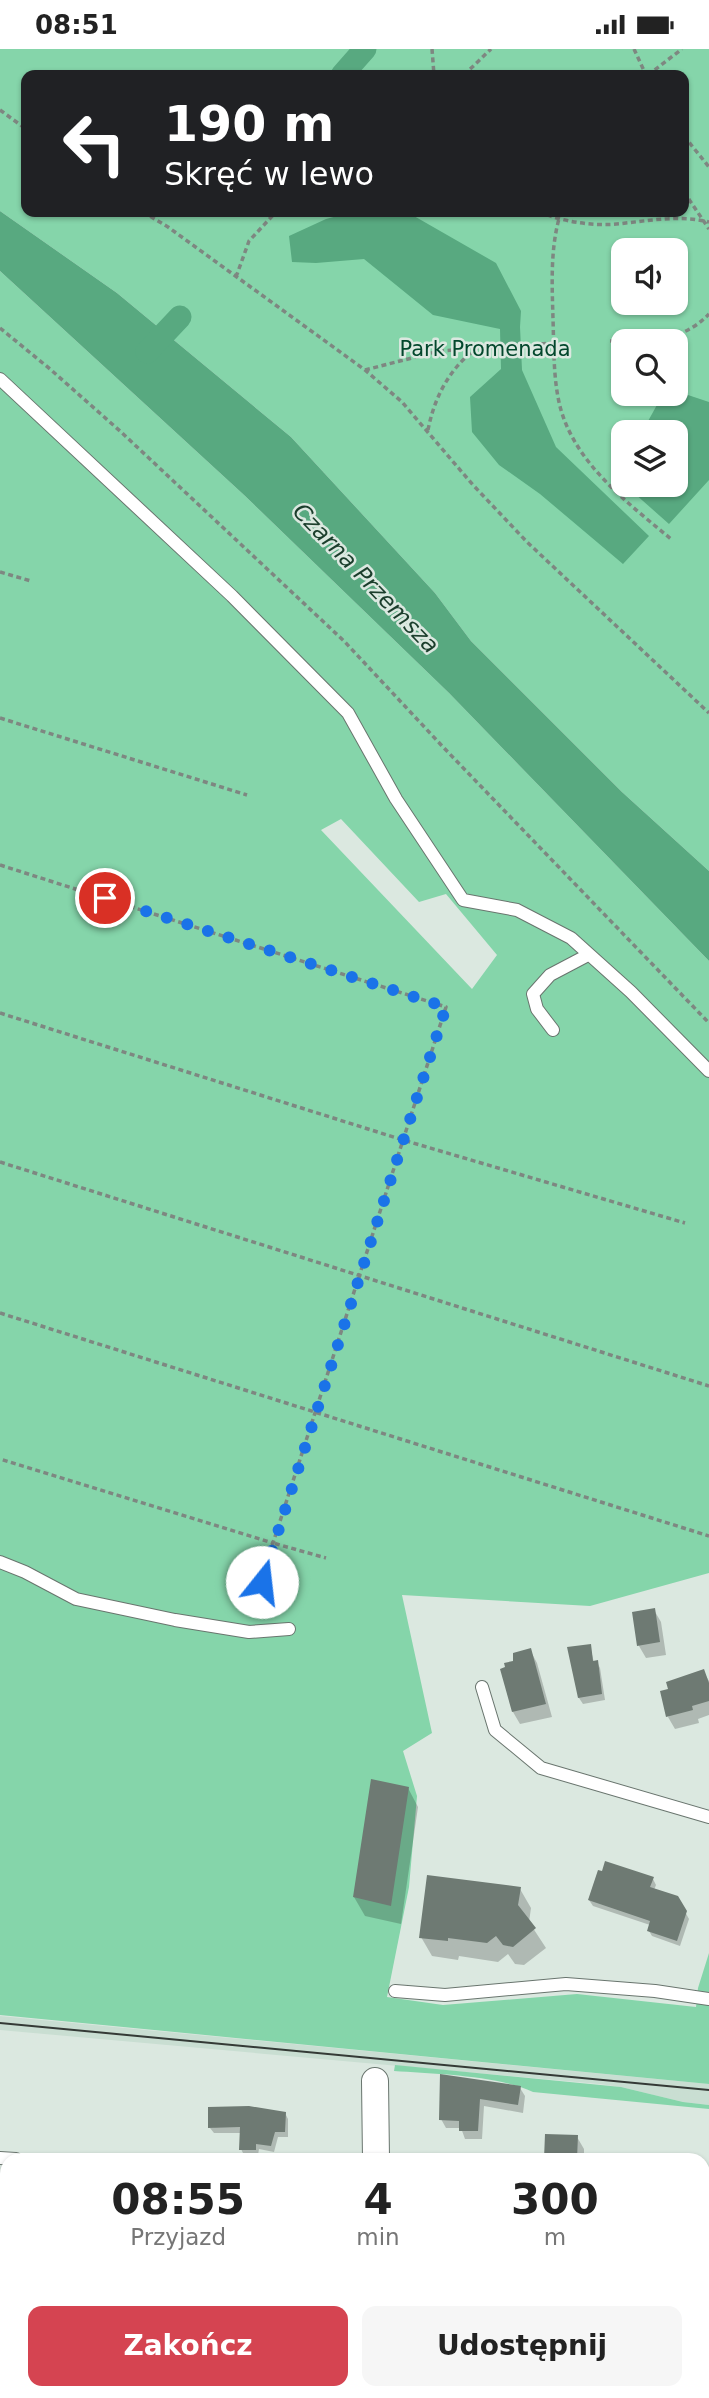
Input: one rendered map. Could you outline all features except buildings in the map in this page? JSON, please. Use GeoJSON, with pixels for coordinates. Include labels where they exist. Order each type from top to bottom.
{"type":"FeatureCollection","features":[{"type":"Feature","properties":{"kind":"street"},"geometry":{"type":"LineString","coordinates":[[375,2081],[376,2153]]}},
{"type":"Feature","properties":{"kind":"lane"},"geometry":{"type":"LineString","coordinates":[[0,379],[232,596],[348,713],[396,799],[463,901],[517,910],[571,938],[631,992],[709,1070]]}},
{"type":"Feature","properties":{"kind":"lane"},"geometry":{"type":"LineString","coordinates":[[553,1030],[537,1009],[533,994],[550,975],[587,955]]}},
{"type":"Feature","properties":{"kind":"lane"},"geometry":{"type":"LineString","coordinates":[[0,1562],[76,1599],[249,1632],[289,1629]]}},
{"type":"Feature","properties":{"kind":"lane"},"geometry":{"type":"LineString","coordinates":[[482,1687],[495,1730],[541,1768],[709,1817]]}},
{"type":"Feature","properties":{"kind":"lane"},"geometry":{"type":"LineString","coordinates":[[395,1991],[445,1996],[566,1984],[655,1991],[709,1999]]}},
{"type":"Feature","properties":{"kind":"path"},"geometry":{"type":"LineString","coordinates":[[432,49],[434,70]]}},
{"type":"Feature","properties":{"kind":"path"},"geometry":{"type":"LineString","coordinates":[[469,70],[491,49]]}},
{"type":"Feature","properties":{"kind":"path"},"geometry":{"type":"LineString","coordinates":[[634,49],[644,70]]}},
{"type":"Feature","properties":{"kind":"path"},"geometry":{"type":"LineString","coordinates":[[654,70],[682,49]]}},
{"type":"Feature","properties":{"kind":"path"},"geometry":{"type":"LineString","coordinates":[[0,110],[21,125]]}},
{"type":"Feature","properties":{"kind":"path"},"geometry":{"type":"LineString","coordinates":[[689,142],[709,167]]}},
{"type":"Feature","properties":{"kind":"path"},"geometry":{"type":"LineString","coordinates":[[689,198],[707,221],[709,229]]}},
{"type":"Feature","properties":{"kind":"path"},"geometry":{"type":"LineString","coordinates":[[151,217],[365,370],[402,401],[473,485],[527,542],[709,713]]}},
{"type":"Feature","properties":{"kind":"path"},"geometry":{"type":"LineString","coordinates":[[236,277],[248,241],[271,217]]}},
{"type":"Feature","properties":{"kind":"path"},"geometry":{"type":"LineString","coordinates":[[556,217],[571,222],[599,225],[677,217],[707,221]]}},
{"type":"Feature","properties":{"kind":"path"},"geometry":{"type":"LineString","coordinates":[[559,218],[552,263],[554,343],[560,407],[567,428],[580,451],[632,507],[671,539]]}},
{"type":"Feature","properties":{"kind":"path"},"geometry":{"type":"LineString","coordinates":[[688,331],[709,314]]}},
{"type":"Feature","properties":{"kind":"path"},"geometry":{"type":"LineString","coordinates":[[0,328],[120,431],[344,641],[709,1023]]}},
{"type":"Feature","properties":{"kind":"path"},"geometry":{"type":"LineString","coordinates":[[365,370],[439,351],[554,343]]}},
{"type":"Feature","properties":{"kind":"path"},"geometry":{"type":"LineString","coordinates":[[427,431],[430,415],[445,383],[458,363],[475,349]]}},
{"type":"Feature","properties":{"kind":"path"},"geometry":{"type":"LineString","coordinates":[[0,572],[31,581]]}},
{"type":"Feature","properties":{"kind":"path"},"geometry":{"type":"LineString","coordinates":[[0,718],[247,795]]}},
{"type":"Feature","properties":{"kind":"path"},"geometry":{"type":"LineString","coordinates":[[0,865],[446,1007],[262,1582]]}},
{"type":"Feature","properties":{"kind":"path"},"geometry":{"type":"LineString","coordinates":[[0,1013],[402,1139],[685,1223]]}},
{"type":"Feature","properties":{"kind":"path"},"geometry":{"type":"LineString","coordinates":[[0,1162],[709,1386]]}},
{"type":"Feature","properties":{"kind":"path"},"geometry":{"type":"LineString","coordinates":[[0,1313],[709,1537]]}},
{"type":"Feature","properties":{"kind":"path"},"geometry":{"type":"LineString","coordinates":[[0,1459],[326,1558]]}},
{"type":"Feature","properties":{"kind":"shaded area"},"geometry":{"type":"Polygon","coordinates":[[[0,2016],[709,2084],[709,2105],[599,2084],[0,2030],[0,2016]]]}},
{"type":"Feature","properties":{"kind":"green space","name":"Park Promenada"},"geometry":{"type":"Polygon","coordinates":[[[0,49],[709,49],[709,871],[622,792],[471,641],[435,593],[291,437],[117,293],[0,211],[0,49]]]}},
{"type":"Feature","properties":{"kind":"green space"},"geometry":{"type":"Polygon","coordinates":[[[0,271],[244,495],[449,693],[709,961],[709,1573],[590,1606],[402,1595],[432,1733],[403,1751],[417,1796],[409,1887],[387,1997],[443,2005],[577,1994],[696,2007],[698,1988],[709,1953],[709,2084],[0,2015],[0,271]],[[341,819],[321,830],[472,989],[497,955],[446,894],[419,902],[341,819]]]}},
{"type":"Feature","properties":{"kind":"green space"},"geometry":{"type":"Polygon","coordinates":[[[395,2065],[621,2087],[683,2102],[709,2105],[709,2109],[533,2092],[484,2079],[394,2071],[395,2065]]]}},
{"type":"Feature","properties":{"kind":"water","name":"Czarna Przemsza"},"geometry":{"type":"Polygon","coordinates":[[[0,211],[117,293],[291,437],[435,593],[471,641],[622,792],[709,871],[709,961],[449,693],[244,495],[0,271],[0,211]]]}},
{"type":"Feature","properties":{"kind":"water"},"geometry":{"type":"Polygon","coordinates":[[[416,217],[496,263],[521,311],[522,370],[556,447],[649,536],[623,564],[540,494],[499,465],[472,432],[470,397],[501,369],[500,329],[433,315],[364,259],[292,262],[289,236],[326,219],[416,217]]]}},
{"type":"Feature","properties":{"kind":"water"},"geometry":{"type":"Polygon","coordinates":[[[688,395],[709,402],[709,480],[669,524],[639,497],[688,497],[688,420],[649,420],[656,406],[688,406],[688,395]]]}},
{"type":"Feature","properties":{"kind":"waterway"},"geometry":{"type":"LineString","coordinates":[[346,70],[365,49]]}},
{"type":"Feature","properties":{"kind":"waterway"},"geometry":{"type":"LineString","coordinates":[[147,352],[180,317]]}},
{"type":"Feature","properties":{"kind":"tram line"},"geometry":{"type":"LineString","coordinates":[[0,2023],[709,2090]]}},
{"type":"Feature","properties":{"kind":"route"},"geometry":{"type":"LineString","coordinates":[[105,898],[446,1007],[262,1582]]}}]}
